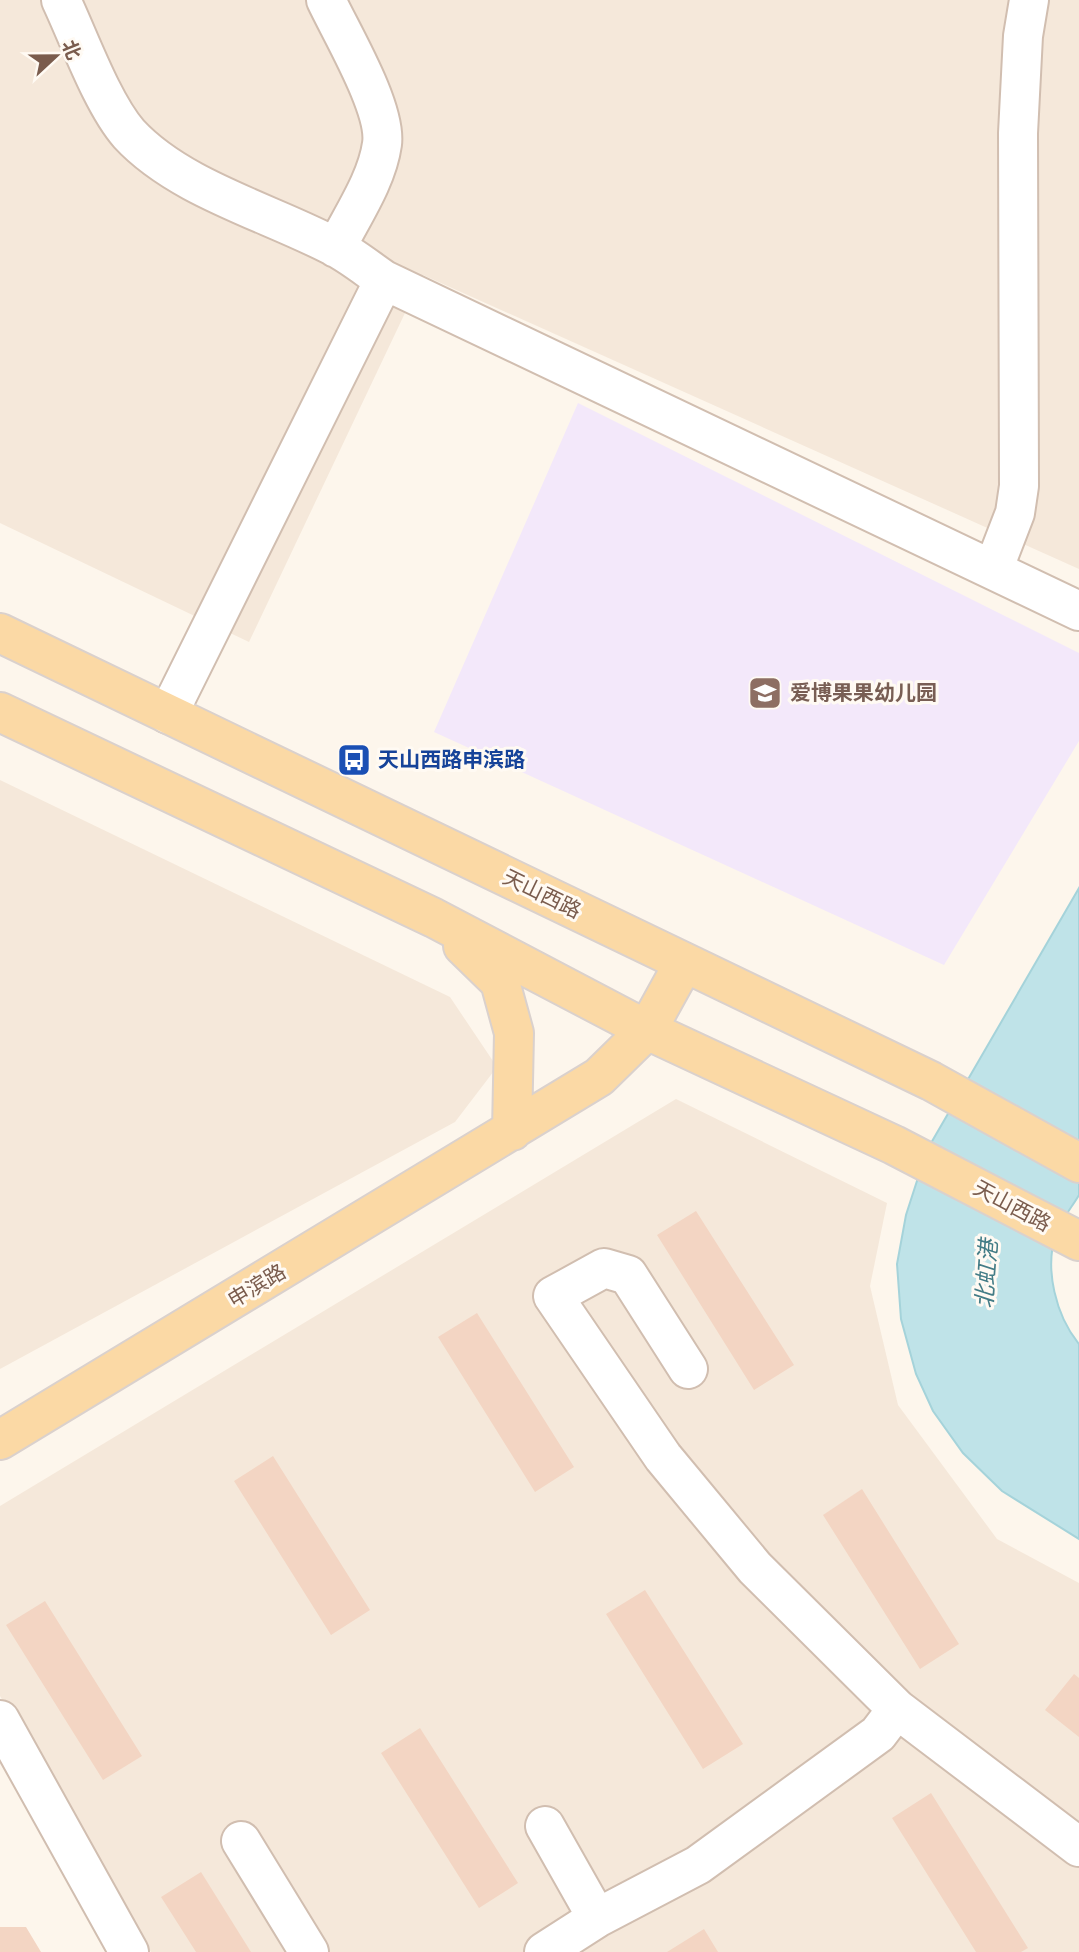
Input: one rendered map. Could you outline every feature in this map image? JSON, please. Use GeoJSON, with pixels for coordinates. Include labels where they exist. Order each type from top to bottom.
{"type":"FeatureCollection","features":[{"type":"Feature","properties":{"kind":"main road","name":"天山西路"},"geometry":{"type":"LineString","coordinates":[[0,633],[930,1081],[1079,1164]]}},
{"type":"Feature","properties":{"kind":"main road","name":"天山西路"},"geometry":{"type":"LineString","coordinates":[[0,712],[434,918],[647,1030],[894,1145],[1079,1241]]}},
{"type":"Feature","properties":{"kind":"main road"},"geometry":{"type":"LineString","coordinates":[[434,918],[500,982],[514,1033],[512,1131]]}},
{"type":"Feature","properties":{"kind":"main road","name":"申滨路"},"geometry":{"type":"LineString","coordinates":[[0,1440],[599,1077],[647,1030],[684,963]]}},
{"type":"Feature","properties":{"kind":"lane"},"geometry":{"type":"LineString","coordinates":[[61,0],[108,100],[127,131],[152,156],[187,177],[337,248],[384,280],[1079,611]]}},
{"type":"Feature","properties":{"kind":"lane"},"geometry":{"type":"LineString","coordinates":[[326,0],[380,117],[382,144],[372,177],[337,248]]}},
{"type":"Feature","properties":{"kind":"lane"},"geometry":{"type":"LineString","coordinates":[[993,570],[1015,513],[1018,486],[1018,133],[1023,36],[1029,0]]}},
{"type":"Feature","properties":{"kind":"lane"},"geometry":{"type":"LineString","coordinates":[[168,714],[384,280]]}},
{"type":"Feature","properties":{"kind":"lane"},"geometry":{"type":"LineString","coordinates":[[688,1369],[628,1275],[604,1268],[553,1296],[663,1457],[755,1568],[897,1709],[1079,1847]]}},
{"type":"Feature","properties":{"kind":"lane"},"geometry":{"type":"LineString","coordinates":[[544,1952],[597,1917],[698,1865],[878,1734],[897,1709]]}},
{"type":"Feature","properties":{"kind":"lane"},"geometry":{"type":"LineString","coordinates":[[0,1720],[129,1952]]}},
{"type":"Feature","properties":{"kind":"lane"},"geometry":{"type":"LineString","coordinates":[[545,1826],[597,1917]]}},
{"type":"Feature","properties":{"kind":"lane"},"geometry":{"type":"LineString","coordinates":[[242,1841],[309,1952]]}},
{"type":"Feature","properties":{"kind":"shaded area"},"geometry":{"type":"Polygon","coordinates":[[[0,0],[1079,0],[1079,569],[423,275],[249,642],[0,523],[0,0]]]}},
{"type":"Feature","properties":{"kind":"shaded area","name":"爱博果果幼儿园"},"geometry":{"type":"Polygon","coordinates":[[[578,403],[1079,653],[1079,741],[944,965],[434,732],[578,403]]]}},
{"type":"Feature","properties":{"kind":"shaded area"},"geometry":{"type":"Polygon","coordinates":[[[0,780],[450,997],[497,1067],[455,1122],[0,1369],[0,780]]]}},
{"type":"Feature","properties":{"kind":"shaded area"},"geometry":{"type":"Polygon","coordinates":[[[676,1099],[887,1203],[870,1286],[898,1405],[997,1539],[1079,1583],[1079,1952],[151,1952],[0,1696],[0,1506],[676,1099]]]}},
{"type":"Feature","properties":{"kind":"water","name":"北虹港"},"geometry":{"type":"Polygon","coordinates":[[[1079,888],[1079,1195],[1058,1229],[1051,1262],[1058,1306],[1079,1344],[1079,1539],[1002,1491],[963,1453],[933,1411],[916,1374],[901,1319],[897,1264],[906,1215],[927,1150],[1079,888]]]}},
{"type":"Feature","properties":{"kind":"building"},"geometry":{"type":"Polygon","coordinates":[[[696,1211],[794,1365],[754,1390],[657,1235],[696,1211]]]}},
{"type":"Feature","properties":{"kind":"building"},"geometry":{"type":"Polygon","coordinates":[[[477,1313],[574,1467],[535,1492],[438,1337],[477,1313]]]}},
{"type":"Feature","properties":{"kind":"building"},"geometry":{"type":"Polygon","coordinates":[[[273,1456],[370,1610],[331,1635],[234,1481],[273,1456]]]}},
{"type":"Feature","properties":{"kind":"building"},"geometry":{"type":"Polygon","coordinates":[[[862,1489],[959,1644],[920,1669],[823,1515],[862,1489]]]}},
{"type":"Feature","properties":{"kind":"building"},"geometry":{"type":"Polygon","coordinates":[[[645,1590],[743,1744],[703,1769],[606,1614],[645,1590]]]}},
{"type":"Feature","properties":{"kind":"building"},"geometry":{"type":"Polygon","coordinates":[[[45,1601],[142,1756],[103,1780],[6,1625],[45,1601]]]}},
{"type":"Feature","properties":{"kind":"building"},"geometry":{"type":"Polygon","coordinates":[[[1074,1674],[1079,1678],[1079,1737],[1045,1710],[1074,1674]]]}},
{"type":"Feature","properties":{"kind":"building"},"geometry":{"type":"Polygon","coordinates":[[[420,1728],[518,1883],[479,1908],[381,1753],[420,1728]]]}},
{"type":"Feature","properties":{"kind":"building"},"geometry":{"type":"Polygon","coordinates":[[[931,1793],[1028,1948],[1021,1952],[976,1952],[892,1818],[931,1793]]]}},
{"type":"Feature","properties":{"kind":"building"},"geometry":{"type":"Polygon","coordinates":[[[201,1872],[251,1952],[196,1952],[161,1897],[201,1872]]]}},
{"type":"Feature","properties":{"kind":"building"},"geometry":{"type":"Polygon","coordinates":[[[0,1927],[26,1927],[41,1952],[0,1952],[0,1927]]]}},
{"type":"Feature","properties":{"kind":"building"},"geometry":{"type":"Polygon","coordinates":[[[704,1929],[718,1952],[667,1952],[704,1929]]]}},
{"type":"Feature","properties":{"kind":"place","name":"爱博果果幼儿园"},"geometry":{"type":"Point","coordinates":[765,693]}},
{"type":"Feature","properties":{"kind":"place","name":"天山西路申滨路"},"geometry":{"type":"Point","coordinates":[354,760]}}]}
